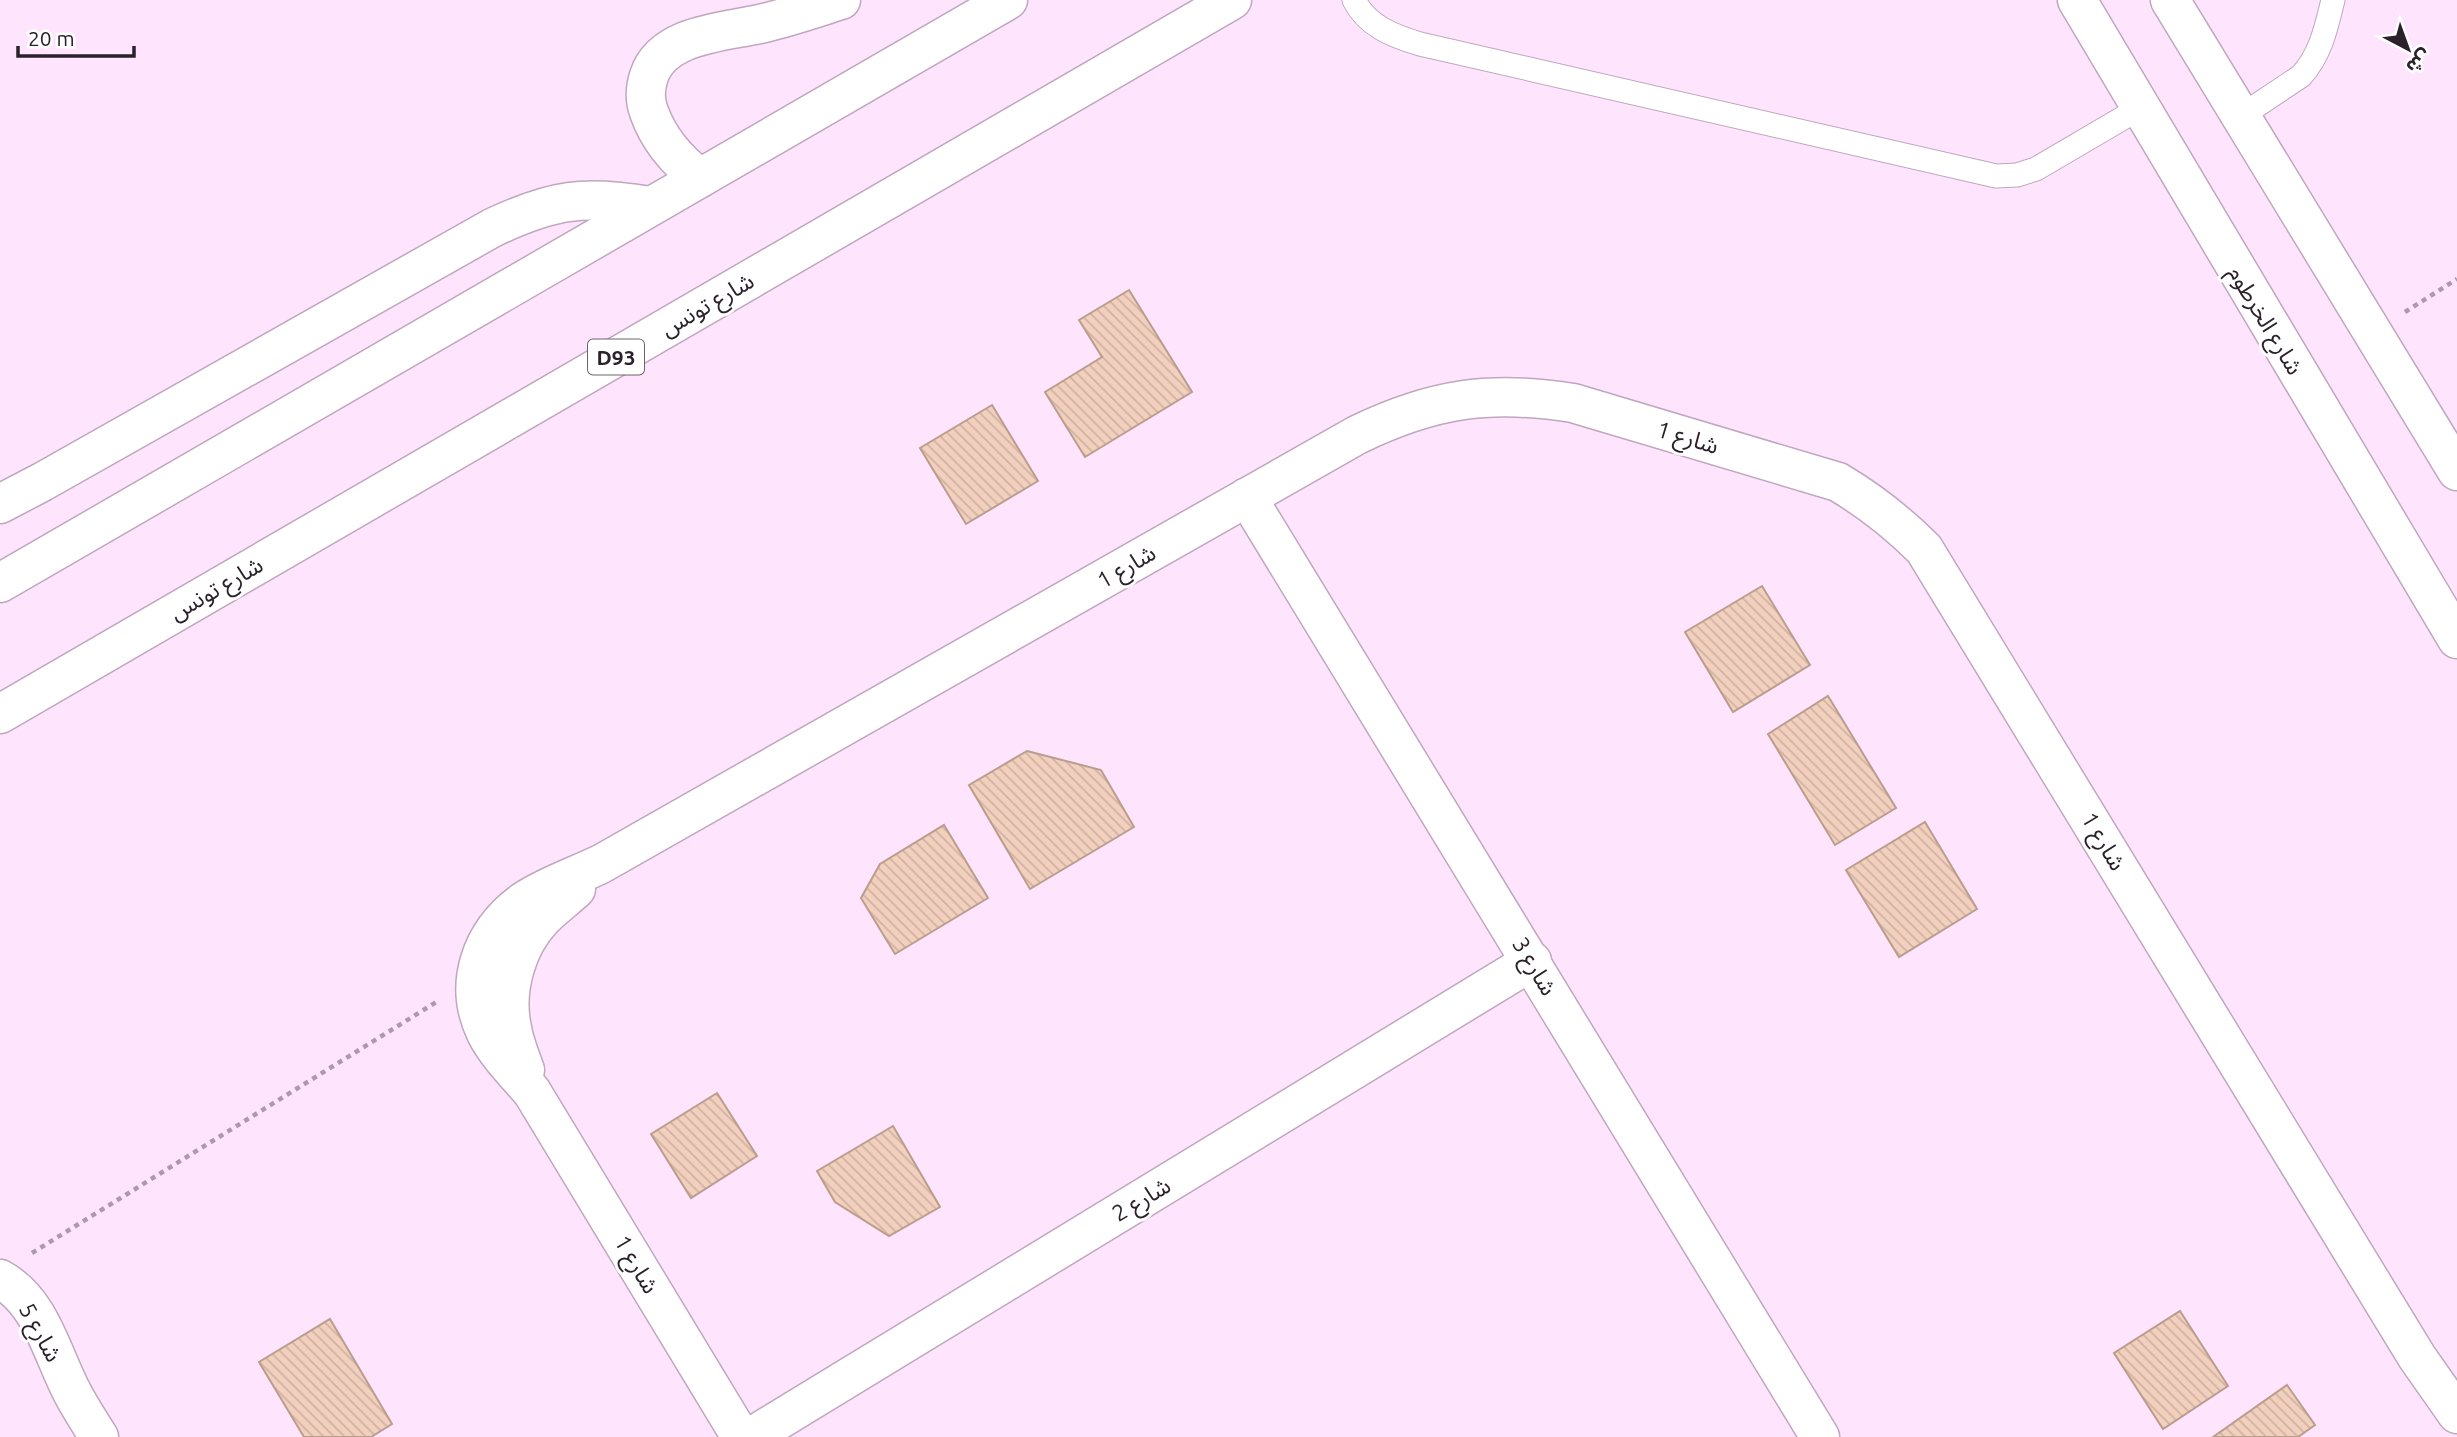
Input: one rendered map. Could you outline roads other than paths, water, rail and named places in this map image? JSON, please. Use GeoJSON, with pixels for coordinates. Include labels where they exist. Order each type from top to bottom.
{"type":"FeatureCollection","features":[{"type":"Feature","properties":{"kind":"street"},"geometry":{"type":"LineString","coordinates":[[700,178],[672,153],[660,138],[645,103],[646,85],[652,69],[662,55],[675,44],[692,38],[773,21],[841,0]]}},
{"type":"Feature","properties":{"kind":"street"},"geometry":{"type":"LineString","coordinates":[[0,583],[1008,0]]}},
{"type":"Feature","properties":{"kind":"street","name":"شارع تونس"},"geometry":{"type":"LineString","coordinates":[[0,714],[1232,0]]}},
{"type":"Feature","properties":{"kind":"street","name":"شارع الخرطوم"},"geometry":{"type":"LineString","coordinates":[[2077,0],[2457,639]]}},
{"type":"Feature","properties":{"kind":"street"},"geometry":{"type":"LineString","coordinates":[[2170,0],[2457,471]]}},
{"type":"Feature","properties":{"kind":"street"},"geometry":{"type":"LineString","coordinates":[[0,504],[492,228],[529,211],[582,200],[609,199],[650,206]]}},
{"type":"Feature","properties":{"kind":"street","name":"شارع 1"},"geometry":{"type":"LineString","coordinates":[[741,1437],[532,1092],[497,1051],[486,1033],[478,1013],[474,978],[489,938],[512,910],[527,899],[601,864],[1357,435],[1417,409],[1449,401],[1490,396],[1532,396],[1573,402],[1838,482],[1869,500],[1897,522],[1924,549],[2417,1357],[2457,1414]]}},
{"type":"Feature","properties":{"kind":"street","name":"شارع 3"},"geometry":{"type":"LineString","coordinates":[[1247,497],[1532,961],[1811,1434]]}},
{"type":"Feature","properties":{"kind":"street","name":"شارع 1"},"geometry":{"type":"LineString","coordinates":[[532,1092],[512,1029],[510,992],[514,968],[529,937],[542,919],[601,864]]}},
{"type":"Feature","properties":{"kind":"street","name":"شارع 2"},"geometry":{"type":"LineString","coordinates":[[751,1437],[1532,961]]}},
{"type":"Feature","properties":{"kind":"street","name":"شارع 5"},"geometry":{"type":"LineString","coordinates":[[12,1269],[21,1295],[34,1312],[73,1394],[99,1437]]}},
{"type":"Feature","properties":{"kind":"street","name":"شارع 5"},"geometry":{"type":"LineString","coordinates":[[0,1311],[73,1394]]}},
{"type":"Feature","properties":{"kind":"street","name":"شارع 1"},"geometry":{"type":"LineString","coordinates":[[2417,1357],[2444,1437]]}},
{"type":"Feature","properties":{"kind":"lane"},"geometry":{"type":"LineString","coordinates":[[1354,0],[1361,13],[1377,26],[1420,44],[1996,176],[2018,175],[2036,169],[2140,108]]}},
{"type":"Feature","properties":{"kind":"lane"},"geometry":{"type":"LineString","coordinates":[[2241,116],[2308,69],[2321,45],[2333,0]]}}]}
